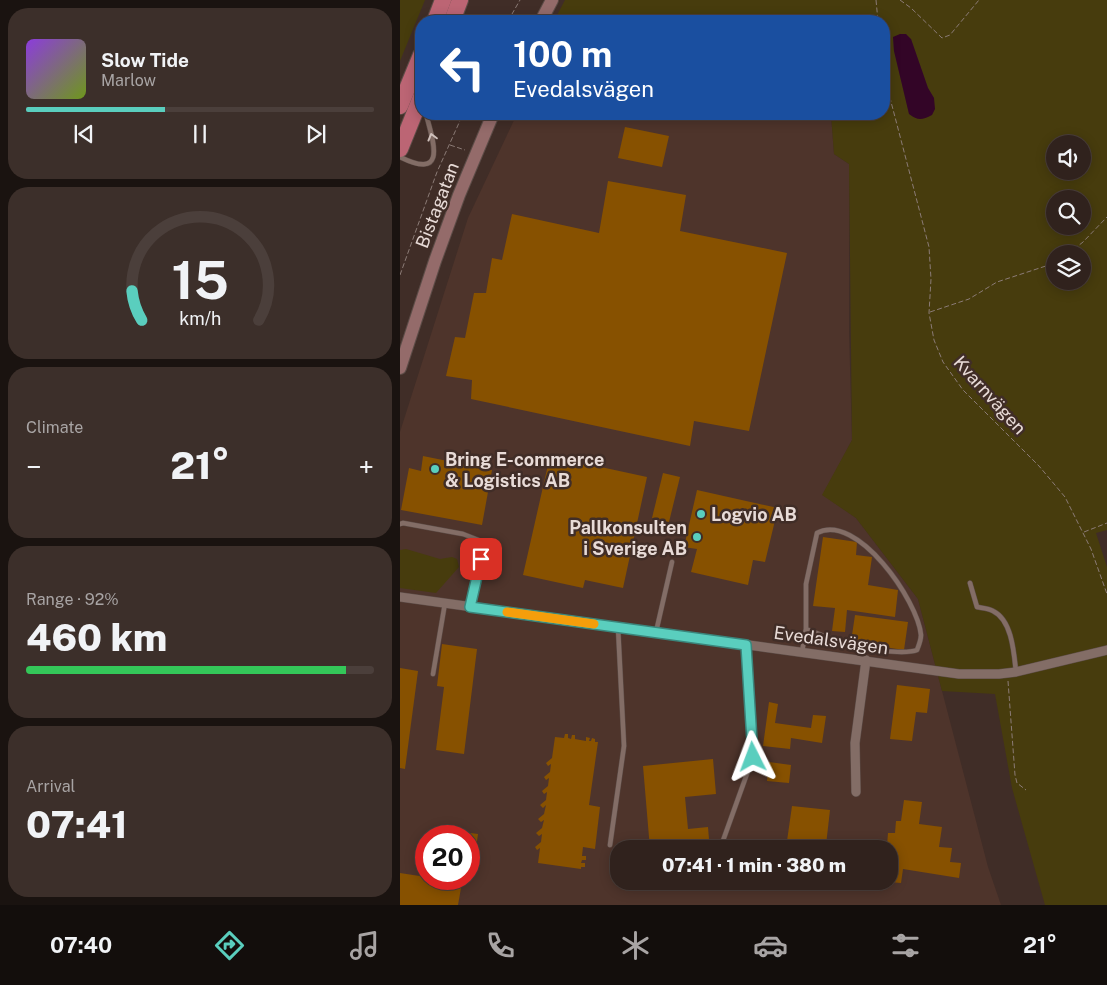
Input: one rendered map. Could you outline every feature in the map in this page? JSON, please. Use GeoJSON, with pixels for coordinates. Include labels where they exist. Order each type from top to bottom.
{"type":"FeatureCollection","features":[{"type":"Feature","properties":{"kind":"highway"},"geometry":{"type":"LineString","coordinates":[[437,15],[443,0]]}},
{"type":"Feature","properties":{"kind":"highway"},"geometry":{"type":"LineString","coordinates":[[454,15],[460,0]]}},
{"type":"Feature","properties":{"kind":"highway"},"geometry":{"type":"LineString","coordinates":[[400,106],[415,70]]}},
{"type":"Feature","properties":{"kind":"highway"},"geometry":{"type":"LineString","coordinates":[[400,149],[415,112]]}},
{"type":"Feature","properties":{"kind":"street"},"geometry":{"type":"LineString","coordinates":[[544,15],[552,0]]}},
{"type":"Feature","properties":{"kind":"street","name":"Bistagatan"},"geometry":{"type":"LineString","coordinates":[[400,368],[435,261],[490,120]]}},
{"type":"Feature","properties":{"kind":"street","name":"Evedalsvägen"},"geometry":{"type":"LineString","coordinates":[[400,597],[959,674],[982,675],[1012,672],[1107,650]]}},
{"type":"Feature","properties":{"kind":"street"},"geometry":{"type":"LineString","coordinates":[[856,792],[855,743],[866,660]]}},
{"type":"Feature","properties":{"kind":"lane"},"geometry":{"type":"LineString","coordinates":[[400,157],[413,164],[420,165],[432,159],[435,147],[428,120]]}},
{"type":"Feature","properties":{"kind":"lane"},"geometry":{"type":"LineString","coordinates":[[400,524],[463,534],[481,541],[481,559],[470,607]]}},
{"type":"Feature","properties":{"kind":"lane"},"geometry":{"type":"LineString","coordinates":[[802,652],[806,629],[806,584],[818,533],[823,530],[859,539],[879,559],[900,585],[917,621],[921,636],[917,650],[901,652],[849,645],[806,629]]}},
{"type":"Feature","properties":{"kind":"lane"},"geometry":{"type":"LineString","coordinates":[[656,632],[672,562]]}},
{"type":"Feature","properties":{"kind":"lane"},"geometry":{"type":"LineString","coordinates":[[970,583],[977,607],[992,610],[1000,617],[1012,637],[1012,672]]}},
{"type":"Feature","properties":{"kind":"lane"},"geometry":{"type":"LineString","coordinates":[[432,674],[445,603]]}},
{"type":"Feature","properties":{"kind":"lane"},"geometry":{"type":"LineString","coordinates":[[611,840],[624,746],[618,627]]}},
{"type":"Feature","properties":{"kind":"lane"},"geometry":{"type":"LineString","coordinates":[[723,840],[753,757],[746,645]]}},
{"type":"Feature","properties":{"kind":"path"},"geometry":{"type":"LineString","coordinates":[[511,15],[520,0]]}},
{"type":"Feature","properties":{"kind":"path"},"geometry":{"type":"LineString","coordinates":[[876,0],[877,15]]}},
{"type":"Feature","properties":{"kind":"path"},"geometry":{"type":"LineString","coordinates":[[900,0],[942,38],[950,35],[979,0]]}},
{"type":"Feature","properties":{"kind":"path","name":"Kvarnvägen"},"geometry":{"type":"LineString","coordinates":[[890,98],[928,247],[931,279],[929,313],[934,340],[948,372],[963,390],[1058,488],[1072,508],[1098,565],[1107,594]]}},
{"type":"Feature","properties":{"kind":"path"},"geometry":{"type":"LineString","coordinates":[[400,275],[434,179],[460,120]]}},
{"type":"Feature","properties":{"kind":"path"},"geometry":{"type":"LineString","coordinates":[[450,144],[476,154]]}},
{"type":"Feature","properties":{"kind":"path"},"geometry":{"type":"LineString","coordinates":[[1079,245],[1107,217]]}},
{"type":"Feature","properties":{"kind":"path"},"geometry":{"type":"LineString","coordinates":[[929,313],[969,299],[997,282],[1046,266]]}},
{"type":"Feature","properties":{"kind":"path"},"geometry":{"type":"LineString","coordinates":[[1083,532],[1107,523]]}},
{"type":"Feature","properties":{"kind":"path"},"geometry":{"type":"LineString","coordinates":[[1012,672],[1015,775],[1017,783],[1026,790]]}},
{"type":"Feature","properties":{"kind":"shaded area"},"geometry":{"type":"Polygon","coordinates":[[[400,0],[425,0],[419,15],[415,15],[415,24],[400,61],[400,0]]]}},
{"type":"Feature","properties":{"kind":"shaded area"},"geometry":{"type":"Polygon","coordinates":[[[565,0],[1107,0],[1107,530],[1096,533],[1107,567],[1107,905],[1045,905],[1012,788],[995,694],[942,691],[918,599],[856,518],[822,495],[852,440],[849,164],[834,154],[831,120],[890,120],[890,15],[557,15],[565,0]],[[893,38],[894,51],[909,113],[934,98],[928,88],[911,39],[893,38]]]}},
{"type":"Feature","properties":{"kind":"shaded area"},"geometry":{"type":"Polygon","coordinates":[[[906,34],[911,39],[928,88],[934,98],[935,109],[932,115],[923,119],[915,118],[909,114],[894,51],[893,37],[906,34]]]}},
{"type":"Feature","properties":{"kind":"shaded area"},"geometry":{"type":"Polygon","coordinates":[[[514,120],[831,120],[834,154],[849,164],[849,331],[852,440],[823,495],[856,518],[918,599],[988,867],[1001,905],[400,905],[400,432],[468,218],[514,120]]]}},
{"type":"Feature","properties":{"kind":"shaded area"},"geometry":{"type":"Polygon","coordinates":[[[406,549],[440,559],[452,557],[457,559],[459,567],[436,593],[400,588],[400,550],[406,549]]]}},
{"type":"Feature","properties":{"kind":"building"},"geometry":{"type":"Polygon","coordinates":[[[625,127],[669,136],[662,167],[618,158],[625,127]]]}},
{"type":"Feature","properties":{"kind":"building"},"geometry":{"type":"Polygon","coordinates":[[[608,181],[686,195],[680,231],[787,253],[749,431],[694,421],[690,446],[471,399],[472,380],[446,376],[455,337],[465,338],[474,293],[486,293],[492,258],[502,260],[512,214],[599,233],[608,181]]]}},
{"type":"Feature","properties":{"kind":"building"},"geometry":{"type":"Polygon","coordinates":[[[423,456],[492,470],[482,525],[401,510],[409,468],[421,471],[423,456]]]}},
{"type":"Feature","properties":{"kind":"building"},"geometry":{"type":"Polygon","coordinates":[[[550,456],[647,477],[623,588],[585,580],[583,588],[523,575],[550,456]]]}},
{"type":"Feature","properties":{"kind":"building"},"geometry":{"type":"Polygon","coordinates":[[[663,473],[680,477],[669,522],[652,518],[663,473]]]}},
{"type":"Feature","properties":{"kind":"building"},"geometry":{"type":"Polygon","coordinates":[[[697,490],[778,508],[765,562],[753,560],[748,585],[691,572],[697,549],[684,547],[697,490]]]}},
{"type":"Feature","properties":{"kind":"building"},"geometry":{"type":"Polygon","coordinates":[[[823,537],[857,542],[856,555],[872,557],[868,585],[898,590],[895,617],[847,610],[845,632],[832,631],[835,608],[813,606],[823,537]]]}},
{"type":"Feature","properties":{"kind":"building"},"geometry":{"type":"Polygon","coordinates":[[[855,615],[908,622],[904,650],[851,642],[855,615]]]}},
{"type":"Feature","properties":{"kind":"building"},"geometry":{"type":"Polygon","coordinates":[[[442,644],[477,649],[464,754],[436,750],[444,687],[437,686],[442,644]]]}},
{"type":"Feature","properties":{"kind":"building"},"geometry":{"type":"Polygon","coordinates":[[[400,668],[418,671],[405,769],[400,768],[400,668]]]}},
{"type":"Feature","properties":{"kind":"building"},"geometry":{"type":"Polygon","coordinates":[[[897,685],[930,689],[927,713],[916,712],[912,741],[890,739],[897,685]]]}},
{"type":"Feature","properties":{"kind":"building"},"geometry":{"type":"Polygon","coordinates":[[[769,702],[778,704],[775,723],[811,728],[813,715],[826,716],[822,743],[791,738],[790,749],[763,746],[769,702]]]}},
{"type":"Feature","properties":{"kind":"building"},"geometry":{"type":"Polygon","coordinates":[[[565,734],[568,734],[568,738],[571,739],[572,735],[575,735],[575,739],[586,741],[586,737],[590,738],[589,741],[592,738],[595,739],[595,742],[598,742],[589,805],[600,807],[595,849],[583,847],[582,856],[586,856],[586,860],[582,860],[581,863],[585,863],[585,867],[581,867],[581,869],[538,863],[540,848],[537,850],[535,847],[541,842],[542,834],[539,836],[536,833],[542,828],[544,820],[541,822],[538,819],[544,814],[546,805],[543,808],[540,805],[546,800],[547,792],[544,794],[542,791],[548,786],[549,778],[546,780],[544,777],[550,772],[551,764],[548,766],[546,763],[552,758],[555,737],[564,738],[565,734]]]}},
{"type":"Feature","properties":{"kind":"building"},"geometry":{"type":"Polygon","coordinates":[[[713,759],[716,794],[685,797],[688,829],[708,827],[709,839],[649,840],[643,766],[713,759]]]}},
{"type":"Feature","properties":{"kind":"building"},"geometry":{"type":"Polygon","coordinates":[[[769,762],[791,765],[789,783],[767,781],[769,762]]]}},
{"type":"Feature","properties":{"kind":"building"},"geometry":{"type":"Polygon","coordinates":[[[904,800],[922,802],[919,824],[942,827],[939,847],[952,848],[950,862],[961,863],[959,878],[903,869],[901,883],[898,883],[898,840],[887,840],[888,833],[895,833],[896,821],[901,821],[904,800]]]}},
{"type":"Feature","properties":{"kind":"building"},"geometry":{"type":"Polygon","coordinates":[[[792,806],[830,810],[827,840],[787,840],[792,806]]]}},
{"type":"Feature","properties":{"kind":"building"},"geometry":{"type":"Polygon","coordinates":[[[400,873],[415,875],[415,890],[461,890],[458,905],[400,905],[400,873]]]}},
{"type":"Feature","properties":{"kind":"slow traffic"},"geometry":{"type":"LineString","coordinates":[[507,612],[594,624]]}},
{"type":"Feature","properties":{"kind":"place","name":"Bring E-commerce & Logistics AB"},"geometry":{"type":"Point","coordinates":[435,469]}},
{"type":"Feature","properties":{"kind":"place","name":"Logvio AB"},"geometry":{"type":"Point","coordinates":[701,514]}},
{"type":"Feature","properties":{"kind":"place","name":"Pallkonsulten i Sverige AB"},"geometry":{"type":"Point","coordinates":[697,537]}},
{"type":"Feature","properties":{"kind":"route"},"geometry":{"type":"LineString","coordinates":[[481,559],[470,607],[746,645],[753,757]]}}]}
